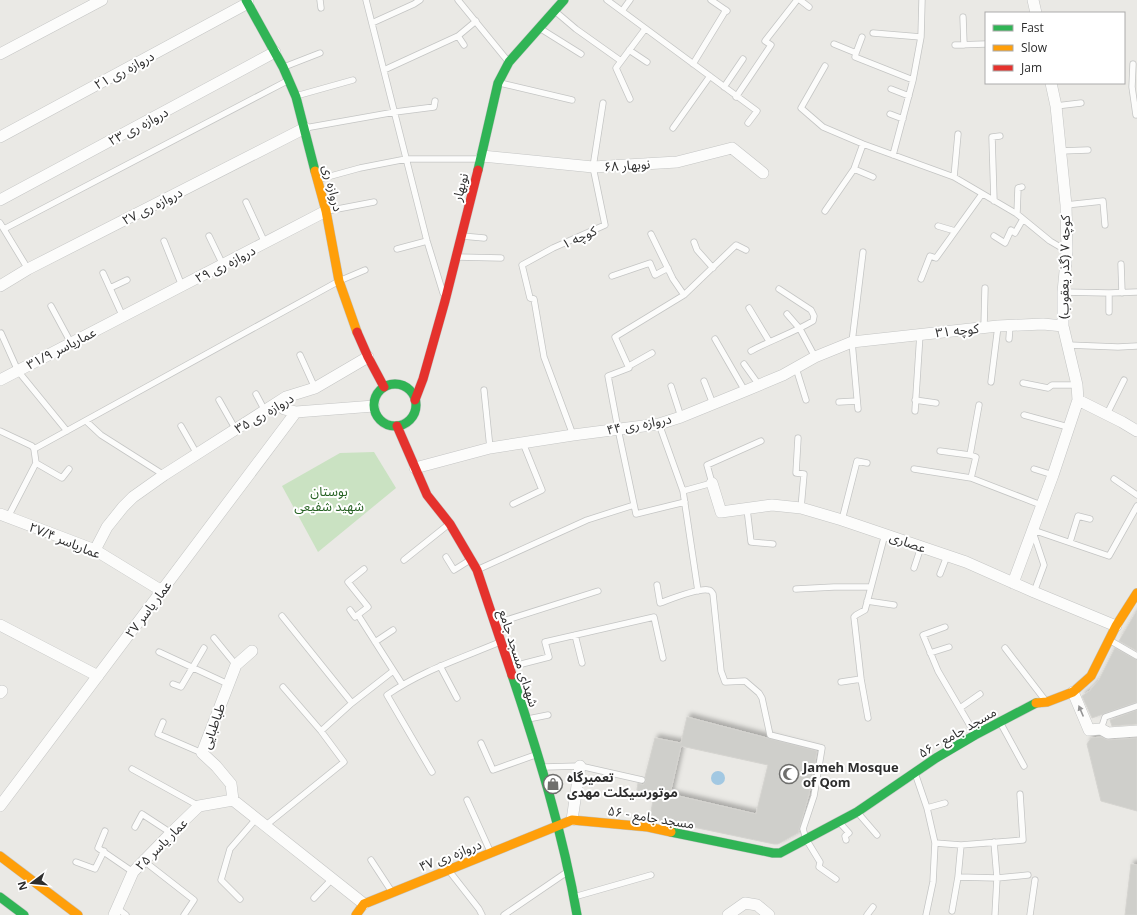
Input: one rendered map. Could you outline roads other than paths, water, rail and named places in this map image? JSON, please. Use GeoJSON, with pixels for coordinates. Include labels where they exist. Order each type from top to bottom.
{"type":"FeatureCollection","features":[{"type":"Feature","properties":{"kind":"street"},"geometry":{"type":"LineString","coordinates":[[0,54],[102,0]]}},
{"type":"Feature","properties":{"kind":"street"},"geometry":{"type":"LineString","coordinates":[[1033,0],[1036,12]]}},
{"type":"Feature","properties":{"kind":"street","name":"نوبهار"},"geometry":{"type":"LineString","coordinates":[[415,400],[423,379],[445,301],[498,82],[509,62],[561,1]]}},
{"type":"Feature","properties":{"kind":"street","name":"دروازه ری"},"geometry":{"type":"LineString","coordinates":[[247,2],[283,67],[296,97],[326,211],[339,280],[350,314],[368,357],[384,387]]}},
{"type":"Feature","properties":{"kind":"street","name":"دروازه ری ۲۱"},"geometry":{"type":"LineString","coordinates":[[0,137],[247,2]]}},
{"type":"Feature","properties":{"kind":"street","name":"دروازه ری ۲۳"},"geometry":{"type":"LineString","coordinates":[[0,200],[275,52]]}},
{"type":"Feature","properties":{"kind":"street","name":"کوچه ۷ (گذر یعقوب)"},"geometry":{"type":"LineString","coordinates":[[1013,583],[1053,475],[1078,400],[1077,385],[1063,326],[1063,292],[1067,251],[1066,205],[1056,106],[1051,84]]}},
{"type":"Feature","properties":{"kind":"street","name":"دروازه ری ۲۷"},"geometry":{"type":"LineString","coordinates":[[0,286],[28,269],[305,128]]}},
{"type":"Feature","properties":{"kind":"street","name":"نوبهار ۶۸"},"geometry":{"type":"LineString","coordinates":[[481,157],[593,167],[677,162],[732,148],[763,173]]}},
{"type":"Feature","properties":{"kind":"street","name":"دروازه ری ۲۹"},"geometry":{"type":"LineString","coordinates":[[123,317],[326,211]]}},
{"type":"Feature","properties":{"kind":"street","name":"عماریاسر ۳۱/۹"},"geometry":{"type":"LineString","coordinates":[[0,380],[123,317]]}},
{"type":"Feature","properties":{"kind":"street","name":"کوچه ۳۱"},"geometry":{"type":"LineString","coordinates":[[852,342],[1010,325],[1043,324],[1063,326]]}},
{"type":"Feature","properties":{"kind":"street","name":"دروازه ری ۴۴"},"geometry":{"type":"LineString","coordinates":[[415,468],[490,448],[573,435],[659,424],[713,404],[783,375],[816,357],[852,342]]}},
{"type":"Feature","properties":{"kind":"street","name":"دروازه ری ۳۵"},"geometry":{"type":"LineString","coordinates":[[164,475],[282,400],[315,388],[368,357]]}},
{"type":"Feature","properties":{"kind":"street"},"geometry":{"type":"LineString","coordinates":[[393,384],[403,385],[411,391],[415,400],[416,409],[412,417],[405,423],[397,426],[388,425],[381,420],[376,414],[374,406],[378,392],[384,387],[393,384]]}},
{"type":"Feature","properties":{"kind":"street"},"geometry":{"type":"LineString","coordinates":[[282,400],[281,404],[284,409],[296,412],[374,406]]}},
{"type":"Feature","properties":{"kind":"street"},"geometry":{"type":"LineString","coordinates":[[1078,400],[1137,431]]}},
{"type":"Feature","properties":{"kind":"street","name":"عمار یاسر ۲۷"},"geometry":{"type":"LineString","coordinates":[[0,806],[296,412]]}},
{"type":"Feature","properties":{"kind":"street","name":"شهدای مسجد جامع"},"geometry":{"type":"LineString","coordinates":[[397,426],[427,495],[450,524],[477,570],[508,668],[538,754],[557,826],[577,915]]}},
{"type":"Feature","properties":{"kind":"street"},"geometry":{"type":"LineString","coordinates":[[95,550],[107,527],[123,507],[133,497],[164,475]]}},
{"type":"Feature","properties":{"kind":"street","name":"عصاری"},"geometry":{"type":"LineString","coordinates":[[712,483],[720,512],[772,505],[801,508],[842,520],[966,562],[1116,626]]}},
{"type":"Feature","properties":{"kind":"street","name":"عماریاسر ۲۷/۴"},"geometry":{"type":"LineString","coordinates":[[4,515],[95,550],[162,591]]}},
{"type":"Feature","properties":{"kind":"street","name":"۵۶ - مسجد جامع"},"geometry":{"type":"LineString","coordinates":[[557,826],[572,820],[648,827],[773,853],[780,853],[857,812],[936,758],[975,734],[1034,704],[1039,702],[1047,702],[1073,692],[1091,676],[1116,626],[1137,593]]}},
{"type":"Feature","properties":{"kind":"street"},"geometry":{"type":"LineString","coordinates":[[0,625],[98,676]]}},
{"type":"Feature","properties":{"kind":"street","name":"طباطبایی"},"geometry":{"type":"LineString","coordinates":[[233,800],[231,784],[216,766],[202,753],[236,665],[252,651]]}},
{"type":"Feature","properties":{"kind":"street"},"geometry":{"type":"LineString","coordinates":[[1073,692],[1089,730],[1101,729],[1108,733],[1137,731]]}},
{"type":"Feature","properties":{"kind":"street"},"geometry":{"type":"LineString","coordinates":[[572,820],[580,766]]}},
{"type":"Feature","properties":{"kind":"street"},"geometry":{"type":"LineString","coordinates":[[199,806],[233,800],[364,904],[356,915]]}},
{"type":"Feature","properties":{"kind":"street","name":"عمار یاسر ۲۵"},"geometry":{"type":"LineString","coordinates":[[115,911],[133,872],[199,806]]}},
{"type":"Feature","properties":{"kind":"street","name":"دروازه ری ۴۷"},"geometry":{"type":"LineString","coordinates":[[364,904],[557,826]]}},
{"type":"Feature","properties":{"kind":"street"},"geometry":{"type":"LineString","coordinates":[[0,856],[78,915]]}},
{"type":"Feature","properties":{"kind":"street"},"geometry":{"type":"LineString","coordinates":[[0,897],[20,914]]}},
{"type":"Feature","properties":{"kind":"street"},"geometry":{"type":"LineString","coordinates":[[728,915],[745,903],[757,905],[769,915]]}},
{"type":"Feature","properties":{"kind":"lane"},"geometry":{"type":"LineString","coordinates":[[320,0],[322,8]]}},
{"type":"Feature","properties":{"kind":"lane"},"geometry":{"type":"LineString","coordinates":[[366,0],[427,240],[445,301]]}},
{"type":"Feature","properties":{"kind":"lane"},"geometry":{"type":"LineString","coordinates":[[372,23],[420,0]]}},
{"type":"Feature","properties":{"kind":"lane"},"geometry":{"type":"LineString","coordinates":[[458,0],[509,62]]}},
{"type":"Feature","properties":{"kind":"lane"},"geometry":{"type":"LineString","coordinates":[[607,0],[736,97],[757,111],[748,123]]}},
{"type":"Feature","properties":{"kind":"lane"},"geometry":{"type":"LineString","coordinates":[[622,12],[630,0]]}},
{"type":"Feature","properties":{"kind":"lane"},"geometry":{"type":"LineString","coordinates":[[693,64],[727,11],[711,0]]}},
{"type":"Feature","properties":{"kind":"lane"},"geometry":{"type":"LineString","coordinates":[[736,97],[771,45],[765,41],[797,0],[808,7]]}},
{"type":"Feature","properties":{"kind":"lane"},"geometry":{"type":"LineString","coordinates":[[893,155],[913,80],[920,37],[922,0]]}},
{"type":"Feature","properties":{"kind":"lane"},"geometry":{"type":"LineString","coordinates":[[554,10],[576,29],[621,61]]}},
{"type":"Feature","properties":{"kind":"lane"},"geometry":{"type":"LineString","coordinates":[[963,16],[964,45]]}},
{"type":"Feature","properties":{"kind":"lane"},"geometry":{"type":"LineString","coordinates":[[384,70],[458,36],[476,21]]}},
{"type":"Feature","properties":{"kind":"lane"},"geometry":{"type":"LineString","coordinates":[[539,28],[581,54]]}},
{"type":"Feature","properties":{"kind":"lane"},"geometry":{"type":"LineString","coordinates":[[630,99],[616,68],[645,29]]}},
{"type":"Feature","properties":{"kind":"lane"},"geometry":{"type":"LineString","coordinates":[[873,33],[920,37]]}},
{"type":"Feature","properties":{"kind":"lane"},"geometry":{"type":"LineString","coordinates":[[458,36],[464,45]]}},
{"type":"Feature","properties":{"kind":"lane"},"geometry":{"type":"LineString","coordinates":[[862,37],[855,57],[913,80]]}},
{"type":"Feature","properties":{"kind":"lane"},"geometry":{"type":"LineString","coordinates":[[834,44],[856,53]]}},
{"type":"Feature","properties":{"kind":"lane"},"geometry":{"type":"LineString","coordinates":[[955,45],[985,44]]}},
{"type":"Feature","properties":{"kind":"lane"},"geometry":{"type":"LineString","coordinates":[[629,50],[647,62]]}},
{"type":"Feature","properties":{"kind":"lane"},"geometry":{"type":"LineString","coordinates":[[283,67],[320,53]]}},
{"type":"Feature","properties":{"kind":"lane"},"geometry":{"type":"LineString","coordinates":[[724,87],[744,59]]}},
{"type":"Feature","properties":{"kind":"lane"},"geometry":{"type":"LineString","coordinates":[[1133,64],[1136,115]]}},
{"type":"Feature","properties":{"kind":"lane"},"geometry":{"type":"LineString","coordinates":[[824,66],[801,108],[823,127],[863,144],[954,177],[994,202],[1017,214],[1050,241],[1067,251]]}},
{"type":"Feature","properties":{"kind":"lane"},"geometry":{"type":"LineString","coordinates":[[672,128],[710,76]]}},
{"type":"Feature","properties":{"kind":"lane"},"geometry":{"type":"LineString","coordinates":[[4,229],[289,80]]}},
{"type":"Feature","properties":{"kind":"lane"},"geometry":{"type":"LineString","coordinates":[[296,97],[353,80]]}},
{"type":"Feature","properties":{"kind":"lane"},"geometry":{"type":"LineString","coordinates":[[498,82],[572,100]]}},
{"type":"Feature","properties":{"kind":"lane"},"geometry":{"type":"LineString","coordinates":[[892,89],[909,96]]}},
{"type":"Feature","properties":{"kind":"lane"},"geometry":{"type":"LineString","coordinates":[[305,128],[394,112],[434,107],[435,101]]}},
{"type":"Feature","properties":{"kind":"lane"},"geometry":{"type":"LineString","coordinates":[[593,167],[603,103]]}},
{"type":"Feature","properties":{"kind":"lane"},"geometry":{"type":"LineString","coordinates":[[1056,106],[1081,103]]}},
{"type":"Feature","properties":{"kind":"lane"},"geometry":{"type":"LineString","coordinates":[[890,114],[903,119]]}},
{"type":"Feature","properties":{"kind":"lane"},"geometry":{"type":"LineString","coordinates":[[954,177],[958,134]]}},
{"type":"Feature","properties":{"kind":"lane"},"geometry":{"type":"LineString","coordinates":[[994,202],[992,137],[1000,136]]}},
{"type":"Feature","properties":{"kind":"lane"},"geometry":{"type":"LineString","coordinates":[[825,211],[854,169],[863,144]]}},
{"type":"Feature","properties":{"kind":"lane"},"geometry":{"type":"LineString","coordinates":[[1060,151],[1088,150]]}},
{"type":"Feature","properties":{"kind":"lane"},"geometry":{"type":"LineString","coordinates":[[318,180],[360,168],[406,158],[481,157]]}},
{"type":"Feature","properties":{"kind":"lane","name":"کوچه ۱"},"geometry":{"type":"LineString","coordinates":[[573,435],[544,357],[534,299],[530,298],[522,265],[553,248],[605,225],[593,167]]}},
{"type":"Feature","properties":{"kind":"lane"},"geometry":{"type":"LineString","coordinates":[[854,169],[873,177]]}},
{"type":"Feature","properties":{"kind":"lane"},"geometry":{"type":"LineString","coordinates":[[1017,214],[1018,188],[1022,187]]}},
{"type":"Feature","properties":{"kind":"lane"},"geometry":{"type":"LineString","coordinates":[[921,279],[930,256],[936,258],[982,194]]}},
{"type":"Feature","properties":{"kind":"lane"},"geometry":{"type":"LineString","coordinates":[[1066,205],[1103,201],[1105,224]]}},
{"type":"Feature","properties":{"kind":"lane"},"geometry":{"type":"LineString","coordinates":[[246,202],[265,243]]}},
{"type":"Feature","properties":{"kind":"lane"},"geometry":{"type":"LineString","coordinates":[[326,211],[374,202]]}},
{"type":"Feature","properties":{"kind":"lane"},"geometry":{"type":"LineString","coordinates":[[994,236],[1005,243],[1011,230],[1015,233],[1023,219]]}},
{"type":"Feature","properties":{"kind":"lane"},"geometry":{"type":"LineString","coordinates":[[0,223],[28,269]]}},
{"type":"Feature","properties":{"kind":"lane"},"geometry":{"type":"LineString","coordinates":[[938,226],[955,231]]}},
{"type":"Feature","properties":{"kind":"lane"},"geometry":{"type":"LineString","coordinates":[[651,234],[673,279],[684,295]]}},
{"type":"Feature","properties":{"kind":"lane"},"geometry":{"type":"LineString","coordinates":[[209,236],[223,265]]}},
{"type":"Feature","properties":{"kind":"lane"},"geometry":{"type":"LineString","coordinates":[[461,236],[484,238]]}},
{"type":"Feature","properties":{"kind":"lane"},"geometry":{"type":"LineString","coordinates":[[397,249],[427,240]]}},
{"type":"Feature","properties":{"kind":"lane"},"geometry":{"type":"LineString","coordinates":[[164,242],[182,286]]}},
{"type":"Feature","properties":{"kind":"lane"},"geometry":{"type":"LineString","coordinates":[[694,242],[697,250],[713,268]]}},
{"type":"Feature","properties":{"kind":"lane"},"geometry":{"type":"LineString","coordinates":[[629,366],[615,337],[684,295],[736,245],[746,250]]}},
{"type":"Feature","properties":{"kind":"lane"},"geometry":{"type":"LineString","coordinates":[[858,409],[852,342],[863,252]]}},
{"type":"Feature","properties":{"kind":"lane"},"geometry":{"type":"LineString","coordinates":[[455,257],[501,258]]}},
{"type":"Feature","properties":{"kind":"lane"},"geometry":{"type":"LineString","coordinates":[[612,276],[650,263],[655,275],[668,268]]}},
{"type":"Feature","properties":{"kind":"lane"},"geometry":{"type":"LineString","coordinates":[[1121,264],[1122,293]]}},
{"type":"Feature","properties":{"kind":"lane"},"geometry":{"type":"LineString","coordinates":[[34,450],[339,280],[365,270]]}},
{"type":"Feature","properties":{"kind":"lane"},"geometry":{"type":"LineString","coordinates":[[103,273],[123,317]]}},
{"type":"Feature","properties":{"kind":"lane"},"geometry":{"type":"LineString","coordinates":[[110,288],[127,280]]}},
{"type":"Feature","properties":{"kind":"lane"},"geometry":{"type":"LineString","coordinates":[[984,327],[985,288]]}},
{"type":"Feature","properties":{"kind":"lane"},"geometry":{"type":"LineString","coordinates":[[751,352],[769,342],[800,329],[813,321],[814,316],[811,310],[779,289]]}},
{"type":"Feature","properties":{"kind":"lane"},"geometry":{"type":"LineString","coordinates":[[1063,292],[1137,292]]}},
{"type":"Feature","properties":{"kind":"lane"},"geometry":{"type":"LineString","coordinates":[[1109,293],[1109,312]]}},
{"type":"Feature","properties":{"kind":"lane"},"geometry":{"type":"LineString","coordinates":[[51,306],[71,343]]}},
{"type":"Feature","properties":{"kind":"lane"},"geometry":{"type":"LineString","coordinates":[[750,308],[769,342]]}},
{"type":"Feature","properties":{"kind":"lane"},"geometry":{"type":"LineString","coordinates":[[787,314],[800,329],[816,357]]}},
{"type":"Feature","properties":{"kind":"lane"},"geometry":{"type":"LineString","coordinates":[[1009,339],[1010,325]]}},
{"type":"Feature","properties":{"kind":"lane"},"geometry":{"type":"LineString","coordinates":[[991,382],[998,326]]}},
{"type":"Feature","properties":{"kind":"lane"},"geometry":{"type":"LineString","coordinates":[[1,334],[18,371],[67,431]]}},
{"type":"Feature","properties":{"kind":"lane"},"geometry":{"type":"LineString","coordinates":[[915,411],[920,334]]}},
{"type":"Feature","properties":{"kind":"lane"},"geometry":{"type":"LineString","coordinates":[[715,339],[745,391]]}},
{"type":"Feature","properties":{"kind":"lane"},"geometry":{"type":"LineString","coordinates":[[1068,345],[1118,347],[1137,346]]}},
{"type":"Feature","properties":{"kind":"lane"},"geometry":{"type":"LineString","coordinates":[[652,353],[629,366],[629,368],[608,376],[636,514],[685,502]]}},
{"type":"Feature","properties":{"kind":"lane"},"geometry":{"type":"LineString","coordinates":[[300,356],[315,388]]}},
{"type":"Feature","properties":{"kind":"lane"},"geometry":{"type":"LineString","coordinates":[[744,364],[759,385]]}},
{"type":"Feature","properties":{"kind":"lane"},"geometry":{"type":"LineString","coordinates":[[796,368],[806,400]]}},
{"type":"Feature","properties":{"kind":"lane"},"geometry":{"type":"LineString","coordinates":[[1107,414],[1124,380]]}},
{"type":"Feature","properties":{"kind":"lane"},"geometry":{"type":"LineString","coordinates":[[704,381],[713,404]]}},
{"type":"Feature","properties":{"kind":"lane"},"geometry":{"type":"LineString","coordinates":[[1023,383],[1048,388],[1052,385],[1077,385]]}},
{"type":"Feature","properties":{"kind":"lane"},"geometry":{"type":"LineString","coordinates":[[670,386],[681,416]]}},
{"type":"Feature","properties":{"kind":"lane"},"geometry":{"type":"LineString","coordinates":[[484,390],[490,448]]}},
{"type":"Feature","properties":{"kind":"lane"},"geometry":{"type":"LineString","coordinates":[[256,394],[265,411]]}},
{"type":"Feature","properties":{"kind":"lane"},"geometry":{"type":"LineString","coordinates":[[219,400],[236,430]]}},
{"type":"Feature","properties":{"kind":"lane"},"geometry":{"type":"LineString","coordinates":[[916,400],[936,403]]}},
{"type":"Feature","properties":{"kind":"lane"},"geometry":{"type":"LineString","coordinates":[[839,402],[857,401]]}},
{"type":"Feature","properties":{"kind":"lane"},"geometry":{"type":"LineString","coordinates":[[970,455],[979,405]]}},
{"type":"Feature","properties":{"kind":"lane"},"geometry":{"type":"LineString","coordinates":[[1024,415],[1068,427]]}},
{"type":"Feature","properties":{"kind":"lane"},"geometry":{"type":"LineString","coordinates":[[86,421],[102,434],[164,475]]}},
{"type":"Feature","properties":{"kind":"lane"},"geometry":{"type":"LineString","coordinates":[[659,424],[683,491],[698,591]]}},
{"type":"Feature","properties":{"kind":"lane"},"geometry":{"type":"LineString","coordinates":[[181,426],[197,454]]}},
{"type":"Feature","properties":{"kind":"lane"},"geometry":{"type":"LineString","coordinates":[[0,431],[32,446],[36,464],[4,515]]}},
{"type":"Feature","properties":{"kind":"lane"},"geometry":{"type":"LineString","coordinates":[[798,438],[796,473],[804,474],[801,508]]}},
{"type":"Feature","properties":{"kind":"lane"},"geometry":{"type":"LineString","coordinates":[[683,491],[712,483],[707,464],[761,441]]}},
{"type":"Feature","properties":{"kind":"lane"},"geometry":{"type":"LineString","coordinates":[[513,504],[542,490],[523,443]]}},
{"type":"Feature","properties":{"kind":"lane"},"geometry":{"type":"LineString","coordinates":[[940,451],[976,457],[970,478]]}},
{"type":"Feature","properties":{"kind":"lane"},"geometry":{"type":"LineString","coordinates":[[842,520],[857,461],[867,463]]}},
{"type":"Feature","properties":{"kind":"lane"},"geometry":{"type":"LineString","coordinates":[[36,464],[62,478],[69,469]]}},
{"type":"Feature","properties":{"kind":"lane"},"geometry":{"type":"LineString","coordinates":[[914,469],[970,478],[1041,505]]}},
{"type":"Feature","properties":{"kind":"lane"},"geometry":{"type":"LineString","coordinates":[[1034,469],[1053,475]]}},
{"type":"Feature","properties":{"kind":"lane"},"geometry":{"type":"LineString","coordinates":[[1114,479],[1137,495]]}},
{"type":"Feature","properties":{"kind":"lane"},"geometry":{"type":"LineString","coordinates":[[477,570],[587,520],[634,505]]}},
{"type":"Feature","properties":{"kind":"lane"},"geometry":{"type":"LineString","coordinates":[[1032,530],[1109,556],[1137,506]]}},
{"type":"Feature","properties":{"kind":"lane"},"geometry":{"type":"LineString","coordinates":[[747,508],[751,542],[773,544]]}},
{"type":"Feature","properties":{"kind":"lane"},"geometry":{"type":"LineString","coordinates":[[1070,542],[1078,516],[1090,519]]}},
{"type":"Feature","properties":{"kind":"lane"},"geometry":{"type":"LineString","coordinates":[[404,560],[450,524]]}},
{"type":"Feature","properties":{"kind":"lane"},"geometry":{"type":"LineString","coordinates":[[1032,530],[1044,565],[1034,592]]}},
{"type":"Feature","properties":{"kind":"lane"},"geometry":{"type":"LineString","coordinates":[[868,718],[861,679],[854,617],[865,610],[884,534]]}},
{"type":"Feature","properties":{"kind":"lane"},"geometry":{"type":"LineString","coordinates":[[914,568],[921,547]]}},
{"type":"Feature","properties":{"kind":"lane"},"geometry":{"type":"LineString","coordinates":[[940,574],[947,556]]}},
{"type":"Feature","properties":{"kind":"lane"},"geometry":{"type":"LineString","coordinates":[[446,557],[454,570],[472,560]]}},
{"type":"Feature","properties":{"kind":"lane"},"geometry":{"type":"LineString","coordinates":[[350,610],[355,617],[368,607],[348,582],[364,569]]}},
{"type":"Feature","properties":{"kind":"lane"},"geometry":{"type":"LineString","coordinates":[[657,585],[660,602],[698,591],[709,590],[713,594],[721,671],[725,682],[745,681],[758,693],[762,698],[770,735],[822,748],[814,796],[803,829],[806,839],[820,862],[819,867],[836,879]]}},
{"type":"Feature","properties":{"kind":"lane"},"geometry":{"type":"LineString","coordinates":[[796,589],[871,587]]}},
{"type":"Feature","properties":{"kind":"lane"},"geometry":{"type":"LineString","coordinates":[[495,623],[598,591]]}},
{"type":"Feature","properties":{"kind":"lane"},"geometry":{"type":"LineString","coordinates":[[867,601],[894,605]]}},
{"type":"Feature","properties":{"kind":"lane"},"geometry":{"type":"LineString","coordinates":[[358,615],[402,684]]}},
{"type":"Feature","properties":{"kind":"lane"},"geometry":{"type":"LineString","coordinates":[[282,616],[352,702]]}},
{"type":"Feature","properties":{"kind":"lane"},"geometry":{"type":"LineString","coordinates":[[508,668],[549,657],[545,642],[654,617],[663,658]]}},
{"type":"Feature","properties":{"kind":"lane"},"geometry":{"type":"LineString","coordinates":[[945,627],[923,635],[938,671],[975,734]]}},
{"type":"Feature","properties":{"kind":"lane"},"geometry":{"type":"LineString","coordinates":[[375,642],[393,630]]}},
{"type":"Feature","properties":{"kind":"lane"},"geometry":{"type":"LineString","coordinates":[[575,635],[582,663]]}},
{"type":"Feature","properties":{"kind":"lane"},"geometry":{"type":"LineString","coordinates":[[214,638],[236,665]]}},
{"type":"Feature","properties":{"kind":"lane"},"geometry":{"type":"LineString","coordinates":[[1109,639],[1137,656]]}},
{"type":"Feature","properties":{"kind":"lane"},"geometry":{"type":"LineString","coordinates":[[432,772],[387,695],[402,684],[440,666],[501,642]]}},
{"type":"Feature","properties":{"kind":"lane"},"geometry":{"type":"LineString","coordinates":[[930,653],[949,646]]}},
{"type":"Feature","properties":{"kind":"lane"},"geometry":{"type":"LineString","coordinates":[[174,684],[181,688],[204,648]]}},
{"type":"Feature","properties":{"kind":"lane"},"geometry":{"type":"LineString","coordinates":[[1005,648],[1047,702]]}},
{"type":"Feature","properties":{"kind":"lane"},"geometry":{"type":"LineString","coordinates":[[160,652],[228,684]]}},
{"type":"Feature","properties":{"kind":"lane"},"geometry":{"type":"LineString","coordinates":[[440,666],[457,698]]}},
{"type":"Feature","properties":{"kind":"lane"},"geometry":{"type":"LineString","coordinates":[[321,731],[352,702],[393,671]]}},
{"type":"Feature","properties":{"kind":"lane"},"geometry":{"type":"LineString","coordinates":[[841,682],[861,679]]}},
{"type":"Feature","properties":{"kind":"lane"},"geometry":{"type":"LineString","coordinates":[[265,826],[344,762],[284,686]]}},
{"type":"Feature","properties":{"kind":"lane"},"geometry":{"type":"LineString","coordinates":[[960,708],[980,694]]}},
{"type":"Feature","properties":{"kind":"lane"},"geometry":{"type":"LineString","coordinates":[[1101,729],[1105,717],[1137,706]]}},
{"type":"Feature","properties":{"kind":"lane"},"geometry":{"type":"LineString","coordinates":[[526,720],[548,715]]}},
{"type":"Feature","properties":{"kind":"lane"},"geometry":{"type":"LineString","coordinates":[[163,722],[158,734],[202,753]]}},
{"type":"Feature","properties":{"kind":"lane"},"geometry":{"type":"LineString","coordinates":[[1000,722],[1024,766]]}},
{"type":"Feature","properties":{"kind":"lane"},"geometry":{"type":"LineString","coordinates":[[481,742],[493,770],[538,754]]}},
{"type":"Feature","properties":{"kind":"lane"},"geometry":{"type":"LineString","coordinates":[[541,767],[580,766],[642,780]]}},
{"type":"Feature","properties":{"kind":"lane"},"geometry":{"type":"LineString","coordinates":[[132,769],[199,806]]}},
{"type":"Feature","properties":{"kind":"lane"},"geometry":{"type":"LineString","coordinates":[[914,773],[927,808],[935,843],[933,882],[926,915]]}},
{"type":"Feature","properties":{"kind":"lane"},"geometry":{"type":"LineString","coordinates":[[935,843],[961,845],[1023,840],[1020,794]]}},
{"type":"Feature","properties":{"kind":"lane"},"geometry":{"type":"LineString","coordinates":[[467,800],[491,853]]}},
{"type":"Feature","properties":{"kind":"lane"},"geometry":{"type":"LineString","coordinates":[[927,808],[945,803]]}},
{"type":"Feature","properties":{"kind":"lane"},"geometry":{"type":"LineString","coordinates":[[857,812],[877,835]]}},
{"type":"Feature","properties":{"kind":"lane"},"geometry":{"type":"LineString","coordinates":[[135,827],[142,814],[171,833]]}},
{"type":"Feature","properties":{"kind":"lane"},"geometry":{"type":"LineString","coordinates":[[240,899],[222,880],[230,849],[256,819]]}},
{"type":"Feature","properties":{"kind":"lane"},"geometry":{"type":"LineString","coordinates":[[839,821],[849,833],[845,836],[846,840]]}},
{"type":"Feature","properties":{"kind":"lane"},"geometry":{"type":"LineString","coordinates":[[105,830],[98,848],[133,872]]}},
{"type":"Feature","properties":{"kind":"lane"},"geometry":{"type":"LineString","coordinates":[[994,842],[997,878],[995,915]]}},
{"type":"Feature","properties":{"kind":"lane"},"geometry":{"type":"LineString","coordinates":[[952,911],[958,877],[961,845]]}},
{"type":"Feature","properties":{"kind":"lane"},"geometry":{"type":"LineString","coordinates":[[76,862],[95,869],[104,851]]}},
{"type":"Feature","properties":{"kind":"lane"},"geometry":{"type":"LineString","coordinates":[[144,860],[194,900],[184,915]]}},
{"type":"Feature","properties":{"kind":"lane"},"geometry":{"type":"LineString","coordinates":[[371,860],[392,892]]}},
{"type":"Feature","properties":{"kind":"lane"},"geometry":{"type":"LineString","coordinates":[[448,869],[482,915]]}},
{"type":"Feature","properties":{"kind":"lane"},"geometry":{"type":"LineString","coordinates":[[504,915],[568,872]]}},
{"type":"Feature","properties":{"kind":"lane"},"geometry":{"type":"LineString","coordinates":[[574,897],[651,875]]}},
{"type":"Feature","properties":{"kind":"lane"},"geometry":{"type":"LineString","coordinates":[[958,877],[997,878],[1028,875]]}},
{"type":"Feature","properties":{"kind":"lane"},"geometry":{"type":"LineString","coordinates":[[314,898],[332,879]]}},
{"type":"Feature","properties":{"kind":"lane"},"geometry":{"type":"LineString","coordinates":[[1030,915],[1035,880]]}},
{"type":"Feature","properties":{"kind":"lane"},"geometry":{"type":"LineString","coordinates":[[867,915],[872,907]]}},
{"type":"Feature","properties":{"kind":"lane"},"geometry":{"type":"LineString","coordinates":[[115,911],[126,915]]}},
{"type":"Feature","properties":{"kind":"water"},"geometry":{"type":"Polygon","coordinates":[[[718,771],[723,773],[725,778],[723,783],[718,785],[713,783],[711,778],[713,773],[718,771]]]}},
{"type":"Feature","properties":{"kind":"place","name":"Jameh Mosque of Qom"},"geometry":{"type":"Point","coordinates":[789,774]}},
{"type":"Feature","properties":{"kind":"place","name":"تعمیرگاه موتورسیکلت مهدی"},"geometry":{"type":"Point","coordinates":[553,784]}},
{"type":"Feature","properties":{"kind":"park label","name":"بوستان شهید شفیعی"},"geometry":{"type":"Point","coordinates":[329,498]}}]}
